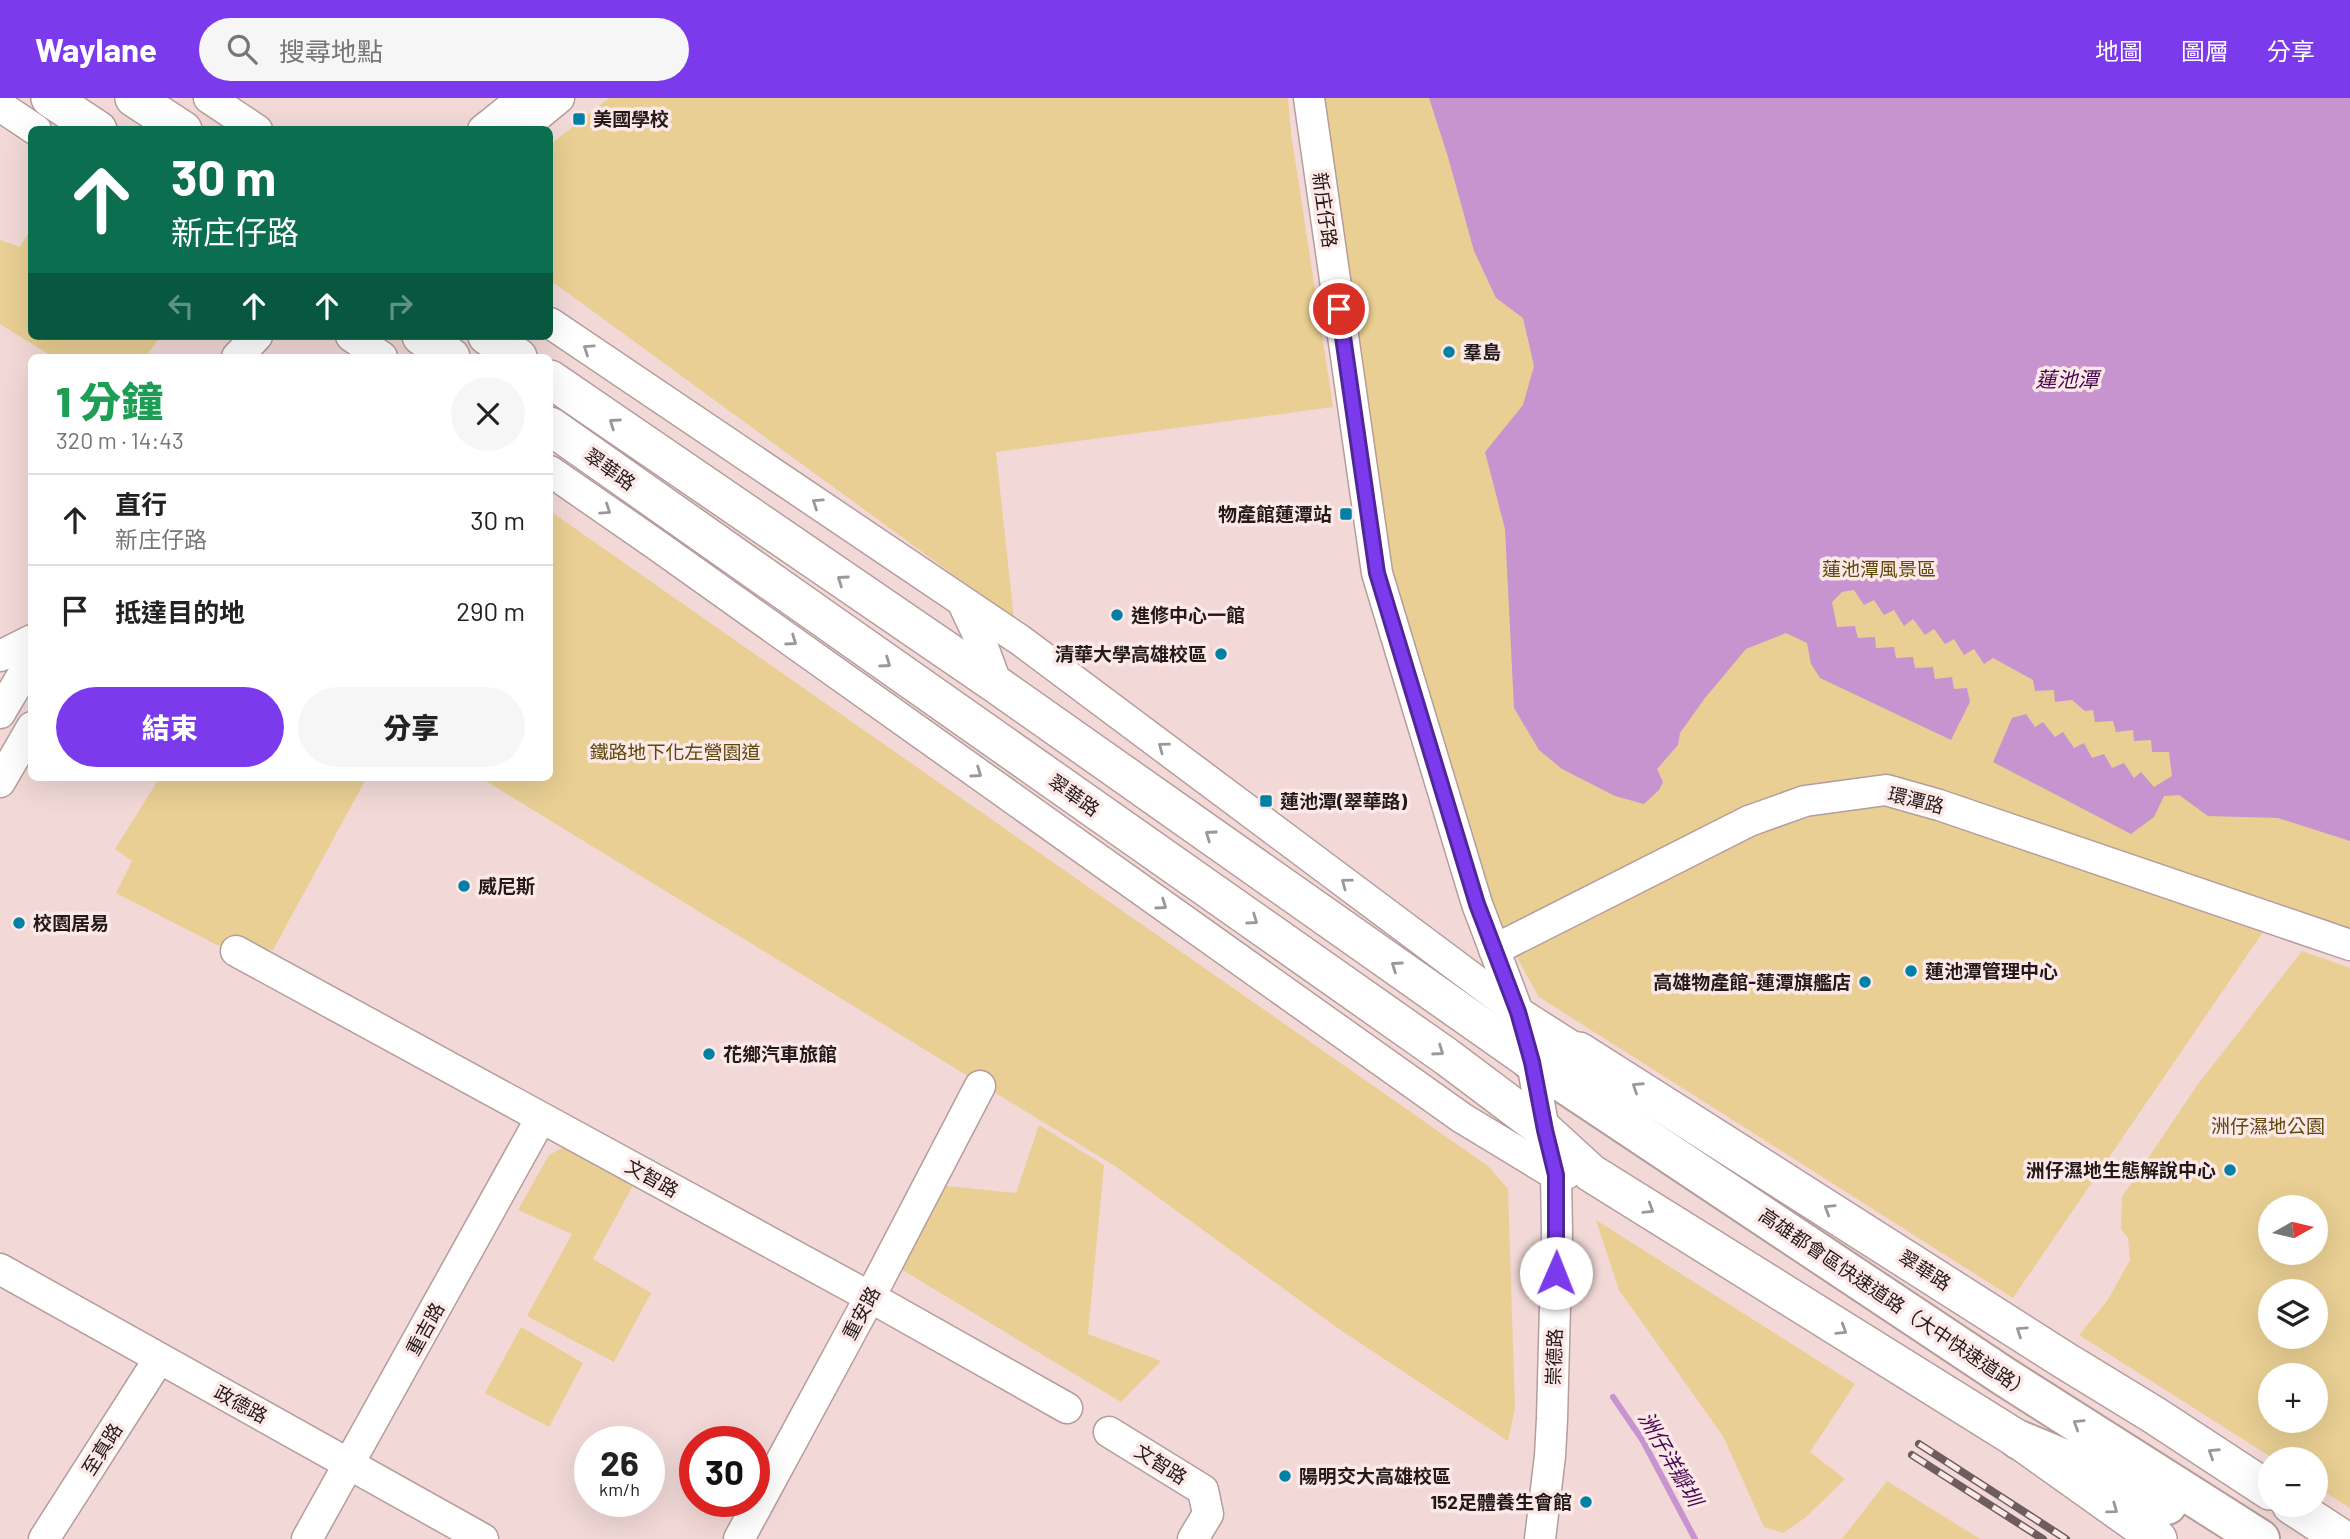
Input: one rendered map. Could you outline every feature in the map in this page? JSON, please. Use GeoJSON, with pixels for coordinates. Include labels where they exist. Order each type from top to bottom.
{"type":"FeatureCollection","features":[{"type":"Feature","properties":{"kind":"highway","name":"高雄都會區快速道路（大中快速道路）"},"geometry":{"type":"LineString","coordinates":[[1532,1062],[2005,1377],[2260,1539]]}},
{"type":"Feature","properties":{"kind":"highway"},"geometry":{"type":"LineString","coordinates":[[2019,1440],[2148,1494],[2222,1538]]}},
{"type":"Feature","properties":{"kind":"main road"},"geometry":{"type":"LineString","coordinates":[[50,98],[92,126]]}},
{"type":"Feature","properties":{"kind":"main road"},"geometry":{"type":"LineString","coordinates":[[134,98],[177,126]]}},
{"type":"Feature","properties":{"kind":"main road"},"geometry":{"type":"LineString","coordinates":[[427,340],[447,354]]}},
{"type":"Feature","properties":{"kind":"main road"},"geometry":{"type":"LineString","coordinates":[[493,340],[514,354]]}},
{"type":"Feature","properties":{"kind":"main road","name":"翠華路"},"geometry":{"type":"LineString","coordinates":[[553,381],[997,685],[1532,1062]]}},
{"type":"Feature","properties":{"kind":"main road","name":"翠華路"},"geometry":{"type":"LineString","coordinates":[[553,429],[666,529],[737,558],[1447,1057],[1545,1130],[1573,1174],[2019,1440],[2158,1539]]}},
{"type":"Feature","properties":{"kind":"main road"},"geometry":{"type":"LineString","coordinates":[[1532,1062],[1579,1051]]}},
{"type":"Feature","properties":{"kind":"main road","name":"翠華路"},"geometry":{"type":"LineString","coordinates":[[1579,1051],[2258,1483]]}},
{"type":"Feature","properties":{"kind":"main road"},"geometry":{"type":"LineString","coordinates":[[2309,1517],[2343,1539]]}},
{"type":"Feature","properties":{"kind":"street"},"geometry":{"type":"LineString","coordinates":[[209,98],[251,126]]}},
{"type":"Feature","properties":{"kind":"street"},"geometry":{"type":"LineString","coordinates":[[489,126],[523,98]]}},
{"type":"Feature","properties":{"kind":"street"},"geometry":{"type":"LineString","coordinates":[[525,126],[559,98]]}},
{"type":"Feature","properties":{"kind":"street","name":"新庄仔路"},"geometry":{"type":"LineString","coordinates":[[1309,98],[1377,573],[1477,904],[1518,1012],[1532,1062],[1545,1130]]}},
{"type":"Feature","properties":{"kind":"street"},"geometry":{"type":"LineString","coordinates":[[0,106],[30,126]]}},
{"type":"Feature","properties":{"kind":"street","name":"翠華路"},"geometry":{"type":"LineString","coordinates":[[553,325],[1020,640],[1518,1012],[1579,1051]]}},
{"type":"Feature","properties":{"kind":"street"},"geometry":{"type":"LineString","coordinates":[[240,354],[253,340]]}},
{"type":"Feature","properties":{"kind":"street"},"geometry":{"type":"LineString","coordinates":[[357,340],[378,354]]}},
{"type":"Feature","properties":{"kind":"street","name":"翠華路"},"geometry":{"type":"LineString","coordinates":[[553,472],[666,529],[721,591],[1433,1098],[1573,1174]]}},
{"type":"Feature","properties":{"kind":"street"},"geometry":{"type":"LineString","coordinates":[[666,529],[697,552],[721,591]]}},
{"type":"Feature","properties":{"kind":"street"},"geometry":{"type":"LineString","coordinates":[[697,552],[737,558]]}},
{"type":"Feature","properties":{"kind":"street"},"geometry":{"type":"LineString","coordinates":[[962,599],[997,685]]}},
{"type":"Feature","properties":{"kind":"street"},"geometry":{"type":"LineString","coordinates":[[931,641],[1020,640]]}},
{"type":"Feature","properties":{"kind":"street"},"geometry":{"type":"LineString","coordinates":[[0,656],[28,642]]}},
{"type":"Feature","properties":{"kind":"street"},"geometry":{"type":"LineString","coordinates":[[0,713],[28,666]]}},
{"type":"Feature","properties":{"kind":"street"},"geometry":{"type":"LineString","coordinates":[[0,782],[28,734]]}},
{"type":"Feature","properties":{"kind":"street","name":"環潭路"},"geometry":{"type":"LineString","coordinates":[[1494,950],[1749,821],[1805,801],[1886,790],[1939,805],[2350,945]]}},
{"type":"Feature","properties":{"kind":"street","name":"文智路"},"geometry":{"type":"LineString","coordinates":[[236,951],[870,1297],[1067,1408]]}},
{"type":"Feature","properties":{"kind":"street","name":"重安路"},"geometry":{"type":"LineString","coordinates":[[739,1539],[980,1086]]}},
{"type":"Feature","properties":{"kind":"street","name":"重吉路"},"geometry":{"type":"LineString","coordinates":[[307,1539],[541,1118]]}},
{"type":"Feature","properties":{"kind":"street","name":"崇德路"},"geometry":{"type":"LineString","coordinates":[[1540,1539],[1550,1456],[1558,1232],[1573,1174]]}},
{"type":"Feature","properties":{"kind":"street","name":"政德路"},"geometry":{"type":"LineString","coordinates":[[0,1269],[483,1539]]}},
{"type":"Feature","properties":{"kind":"street","name":"至真路"},"geometry":{"type":"LineString","coordinates":[[44,1539],[159,1359]]}},
{"type":"Feature","properties":{"kind":"street","name":"文智路"},"geometry":{"type":"LineString","coordinates":[[1109,1432],[1203,1490],[1208,1514],[1193,1539]]}},
{"type":"Feature","properties":{"kind":"green space"},"geometry":{"type":"Polygon","coordinates":[[[609,98],[1288,98],[1333,407],[996,452],[1014,619],[553,282],[553,143],[609,98]]]}},
{"type":"Feature","properties":{"kind":"green space","name":"蓮池潭風景區"},"geometry":{"type":"Polygon","coordinates":[[[1318,98],[2350,98],[2350,935],[2278,910],[2013,1298],[1539,997],[1489,908],[1393,600],[1318,98]]]}},
{"type":"Feature","properties":{"kind":"green space"},"geometry":{"type":"Polygon","coordinates":[[[28,234],[28,340],[158,340],[147,354],[48,354],[0,324],[0,240],[20,247],[28,234]]]}},
{"type":"Feature","properties":{"kind":"green space","name":"鐵路地下化左營園道"},"geometry":{"type":"Polygon","coordinates":[[[553,513],[1488,1166],[1508,1189],[1515,1408],[1508,1441],[1339,1329],[1115,1166],[486,781],[553,781],[553,513]]]}},
{"type":"Feature","properties":{"kind":"green space"},"geometry":{"type":"Polygon","coordinates":[[[158,781],[365,781],[273,950],[217,945],[116,893],[132,861],[115,849],[158,781]]]}},
{"type":"Feature","properties":{"kind":"green space","name":"洲仔濕地公園"},"geometry":{"type":"Polygon","coordinates":[[[2302,951],[2350,968],[2350,1508],[2328,1494],[2328,1447],[2258,1449],[2079,1335],[2107,1301],[2130,1260],[2128,1238],[2121,1229],[2122,1197],[2198,1084],[2302,951]]]}},
{"type":"Feature","properties":{"kind":"green space"},"geometry":{"type":"Polygon","coordinates":[[[1039,1125],[1104,1165],[1088,1334],[1161,1361],[1121,1402],[894,1265],[937,1185],[1016,1193],[1039,1125]]]}},
{"type":"Feature","properties":{"kind":"green space"},"geometry":{"type":"Polygon","coordinates":[[[564,1147],[635,1182],[593,1259],[651,1293],[614,1362],[527,1316],[572,1234],[518,1210],[549,1155],[564,1147]]]}},
{"type":"Feature","properties":{"kind":"green space"},"geometry":{"type":"Polygon","coordinates":[[[1596,1220],[1855,1384],[1810,1452],[1845,1479],[1805,1518],[1783,1533],[1764,1527],[1723,1436],[1619,1290],[1596,1220]]]}},
{"type":"Feature","properties":{"kind":"green space"},"geometry":{"type":"Polygon","coordinates":[[[521,1327],[583,1363],[549,1427],[485,1393],[521,1327]]]}},
{"type":"Feature","properties":{"kind":"green space"},"geometry":{"type":"Polygon","coordinates":[[[1887,1481],[1980,1539],[1842,1539],[1887,1481]]]}},
{"type":"Feature","properties":{"kind":"water","name":"蓮池潭"},"geometry":{"type":"Polygon","coordinates":[[[1429,98],[2350,98],[2350,841],[2278,818],[2208,816],[2179,795],[2164,796],[2154,817],[2131,834],[1993,762],[2012,718],[2026,714],[2035,727],[2043,722],[2055,737],[2063,732],[2074,748],[2084,743],[2092,758],[2104,754],[2112,768],[2124,763],[2134,778],[2141,772],[2154,787],[2172,776],[2169,752],[2152,752],[2151,740],[2134,741],[2133,730],[2116,732],[2113,721],[2095,722],[2093,710],[2085,711],[2072,700],[2055,702],[2054,690],[2035,691],[2033,680],[1993,658],[1984,664],[1974,649],[1964,655],[1954,639],[1945,644],[1934,629],[1925,635],[1913,619],[1904,626],[1894,610],[1884,615],[1874,600],[1864,605],[1854,590],[1842,592],[1832,602],[1837,627],[1855,626],[1858,638],[1875,637],[1876,648],[1894,647],[1896,658],[1913,657],[1915,668],[1933,667],[1935,679],[1952,677],[1954,689],[1967,688],[1970,702],[1951,740],[1820,678],[1811,664],[1807,643],[1786,633],[1746,649],[1705,698],[1680,733],[1678,745],[1657,769],[1663,782],[1659,790],[1644,804],[1615,796],[1562,769],[1539,750],[1514,708],[1505,529],[1485,452],[1523,405],[1534,366],[1523,318],[1496,298],[1474,251],[1429,98]]]}},
{"type":"Feature","properties":{"kind":"waterway","name":"洲仔洋瓣圳"},"geometry":{"type":"LineString","coordinates":[[1613,1397],[1643,1441],[1695,1539]]}},
{"type":"Feature","properties":{"kind":"railway"},"geometry":{"type":"LineString","coordinates":[[1919,1444],[2066,1539]]}},
{"type":"Feature","properties":{"kind":"railway"},"geometry":{"type":"LineString","coordinates":[[1912,1455],[2043,1539]]}},
{"type":"Feature","properties":{"kind":"place","name":"美國學校"},"geometry":{"type":"Point","coordinates":[579,119]}},
{"type":"Feature","properties":{"kind":"place","name":"羣島"},"geometry":{"type":"Point","coordinates":[1449,352]}},
{"type":"Feature","properties":{"kind":"place","name":"物產館蓮潭站"},"geometry":{"type":"Point","coordinates":[1346,514]}},
{"type":"Feature","properties":{"kind":"place","name":"進修中心一館"},"geometry":{"type":"Point","coordinates":[1117,615]}},
{"type":"Feature","properties":{"kind":"place","name":"清華大學高雄校區"},"geometry":{"type":"Point","coordinates":[1221,654]}},
{"type":"Feature","properties":{"kind":"place","name":"蓮池潭(翠華路)"},"geometry":{"type":"Point","coordinates":[1266,801]}},
{"type":"Feature","properties":{"kind":"place","name":"威尼斯"},"geometry":{"type":"Point","coordinates":[464,886]}},
{"type":"Feature","properties":{"kind":"place","name":"校園居易"},"geometry":{"type":"Point","coordinates":[19,923]}},
{"type":"Feature","properties":{"kind":"place","name":"蓮池潭管理中心"},"geometry":{"type":"Point","coordinates":[1911,971]}},
{"type":"Feature","properties":{"kind":"place","name":"高雄物產館-蓮潭旗艦店"},"geometry":{"type":"Point","coordinates":[1865,982]}},
{"type":"Feature","properties":{"kind":"place","name":"花鄉汽車旅館"},"geometry":{"type":"Point","coordinates":[709,1054]}},
{"type":"Feature","properties":{"kind":"place","name":"洲仔濕地生態解說中心"},"geometry":{"type":"Point","coordinates":[2230,1170]}},
{"type":"Feature","properties":{"kind":"place","name":"陽明交大高雄校區"},"geometry":{"type":"Point","coordinates":[1285,1476]}},
{"type":"Feature","properties":{"kind":"place","name":"152足體養生會館"},"geometry":{"type":"Point","coordinates":[1586,1502]}},
{"type":"Feature","properties":{"kind":"route"},"geometry":{"type":"LineString","coordinates":[[1339,309],[1377,573],[1477,904],[1518,1012],[1532,1062],[1556,1175],[1556,1273]]}}]}
